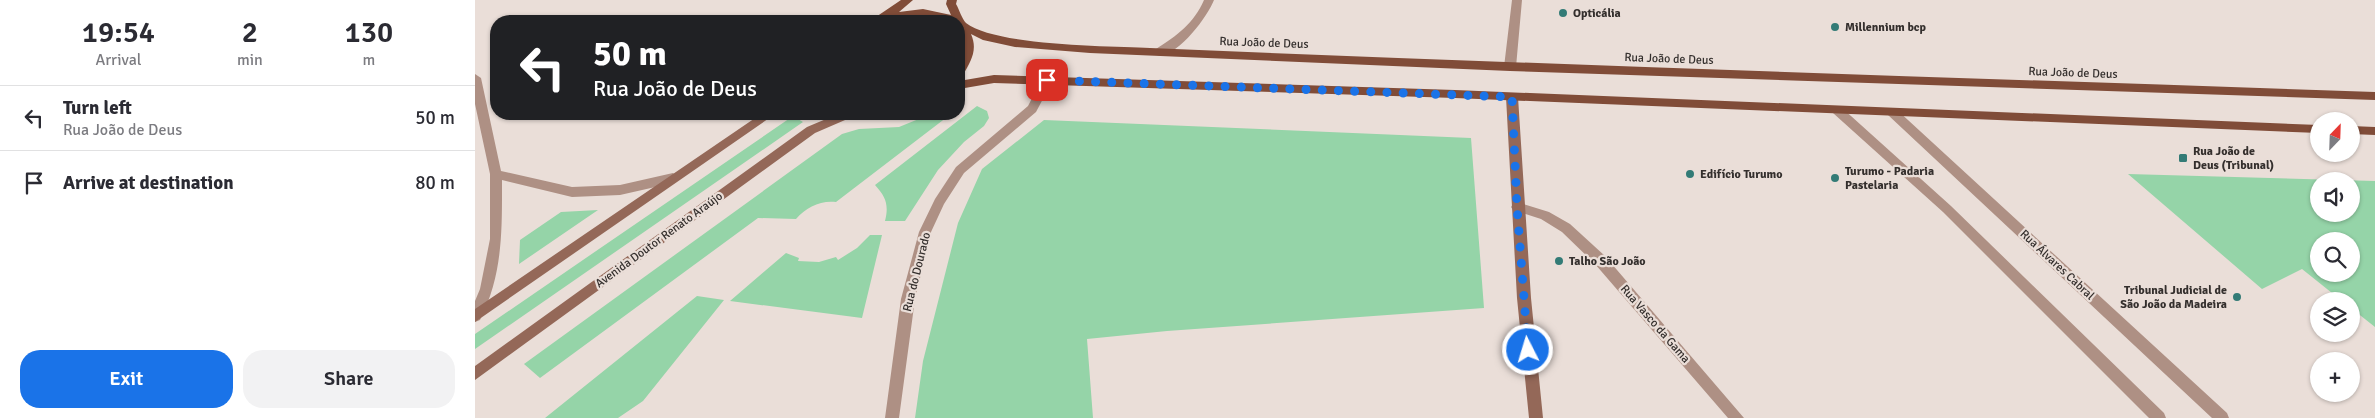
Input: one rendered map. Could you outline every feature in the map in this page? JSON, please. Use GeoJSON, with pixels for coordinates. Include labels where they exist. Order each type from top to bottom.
{"type":"FeatureCollection","features":[{"type":"Feature","properties":{"kind":"main road"},"geometry":{"type":"LineString","coordinates":[[886,15],[908,0]]}},
{"type":"Feature","properties":{"kind":"main road"},"geometry":{"type":"LineString","coordinates":[[952,0],[951,4],[957,15]]}},
{"type":"Feature","properties":{"kind":"main road"},"geometry":{"type":"LineString","coordinates":[[905,15],[923,12],[933,15]]}},
{"type":"Feature","properties":{"kind":"main road","name":"Rua João de Deus"},"geometry":{"type":"LineString","coordinates":[[965,25],[987,37],[1015,43],[1160,52],[1510,67],[2375,96]]}},
{"type":"Feature","properties":{"kind":"main road"},"geometry":{"type":"LineString","coordinates":[[965,31],[971,44],[965,64]]}},
{"type":"Feature","properties":{"kind":"main road"},"geometry":{"type":"LineString","coordinates":[[965,84],[994,79],[1047,80],[2310,129]]}},
{"type":"Feature","properties":{"kind":"main road"},"geometry":{"type":"LineString","coordinates":[[1512,97],[1517,207],[1535,418]]}},
{"type":"Feature","properties":{"kind":"main road"},"geometry":{"type":"LineString","coordinates":[[475,316],[673,178],[760,120]]}},
{"type":"Feature","properties":{"kind":"main road","name":"Avenida Doutor Renato Araújo"},"geometry":{"type":"LineString","coordinates":[[475,374],[811,130],[834,120]]}},
{"type":"Feature","properties":{"kind":"main road"},"geometry":{"type":"LineString","coordinates":[[2360,130],[2375,131]]}},
{"type":"Feature","properties":{"kind":"street"},"geometry":{"type":"LineString","coordinates":[[1160,52],[1185,36],[1195,25],[1209,0]]}},
{"type":"Feature","properties":{"kind":"street"},"geometry":{"type":"LineString","coordinates":[[1510,67],[1517,0]]}},
{"type":"Feature","properties":{"kind":"street"},"geometry":{"type":"LineString","coordinates":[[475,78],[496,174],[496,239],[487,289],[475,316]]}},
{"type":"Feature","properties":{"kind":"street","name":"Rua do Dourado"},"geometry":{"type":"LineString","coordinates":[[892,418],[908,298],[925,232],[939,202],[960,170],[1032,109],[1047,80]]}},
{"type":"Feature","properties":{"kind":"street"},"geometry":{"type":"LineString","coordinates":[[1837,110],[1947,209],[2159,418]]}},
{"type":"Feature","properties":{"kind":"street","name":"Rua Álvares Cabral"},"geometry":{"type":"LineString","coordinates":[[1892,112],[2222,418]]}},
{"type":"Feature","properties":{"kind":"street"},"geometry":{"type":"LineString","coordinates":[[496,174],[572,192],[620,190],[673,178]]}},
{"type":"Feature","properties":{"kind":"street","name":"Rua Vasco da Gama"},"geometry":{"type":"LineString","coordinates":[[1517,207],[1545,215],[1567,228],[1600,260],[1737,418]]}},
{"type":"Feature","properties":{"kind":"green space"},"geometry":{"type":"Polygon","coordinates":[[[977,106],[987,111],[989,118],[984,126],[964,142],[938,170],[905,221],[885,221],[886,202],[882,193],[875,185],[959,120],[965,120],[965,115],[977,106]]]}},
{"type":"Feature","properties":{"kind":"green space"},"geometry":{"type":"Polygon","coordinates":[[[787,120],[800,120],[803,122],[475,349],[475,334],[787,120]]]}},
{"type":"Feature","properties":{"kind":"green space"},"geometry":{"type":"Polygon","coordinates":[[[916,120],[943,120],[836,202],[814,205],[796,219],[758,218],[540,378],[524,364],[842,134],[859,129],[899,127],[916,120]]]}},
{"type":"Feature","properties":{"kind":"green space"},"geometry":{"type":"Polygon","coordinates":[[[1044,120],[1471,138],[1484,308],[1167,331],[1087,339],[1093,418],[915,418],[923,361],[958,223],[982,169],[1044,120]]]}},
{"type":"Feature","properties":{"kind":"green space"},"geometry":{"type":"Polygon","coordinates":[[[2128,174],[2310,179],[2310,222],[2360,222],[2360,181],[2375,181],[2375,327],[2360,315],[2360,292],[2331,292],[2318,282],[2360,282],[2360,232],[2310,232],[2310,275],[2302,269],[2262,289],[2128,174]]]}},
{"type":"Feature","properties":{"kind":"green space"},"geometry":{"type":"Polygon","coordinates":[[[598,210],[519,264],[520,240],[561,212],[598,210]]]}},
{"type":"Feature","properties":{"kind":"green space"},"geometry":{"type":"Polygon","coordinates":[[[870,235],[882,235],[862,318],[730,301],[786,253],[799,258],[798,261],[819,262],[836,257],[838,260],[857,248],[870,235]]]}},
{"type":"Feature","properties":{"kind":"green space"},"geometry":{"type":"Polygon","coordinates":[[[697,296],[724,300],[643,401],[618,418],[545,418],[697,296]]]}},
{"type":"Feature","properties":{"kind":"place","name":"Opticália"},"geometry":{"type":"Point","coordinates":[1563,13]}},
{"type":"Feature","properties":{"kind":"place","name":"Millennium bcp"},"geometry":{"type":"Point","coordinates":[1835,27]}},
{"type":"Feature","properties":{"kind":"place","name":"Rua João de Deus (Tribunal)"},"geometry":{"type":"Point","coordinates":[2183,158]}},
{"type":"Feature","properties":{"kind":"place","name":"Edifício Turumo"},"geometry":{"type":"Point","coordinates":[1690,174]}},
{"type":"Feature","properties":{"kind":"place","name":"Turumo - Padaria Pastelaria"},"geometry":{"type":"Point","coordinates":[1835,178]}},
{"type":"Feature","properties":{"kind":"place","name":"Talho São João"},"geometry":{"type":"Point","coordinates":[1559,261]}},
{"type":"Feature","properties":{"kind":"place","name":"Tribunal Judicial de São João da Madeira"},"geometry":{"type":"Point","coordinates":[2237,297]}},
{"type":"Feature","properties":{"kind":"route"},"geometry":{"type":"LineString","coordinates":[[1047,80],[1512,97],[1517,207],[1528,350]]}}]}
